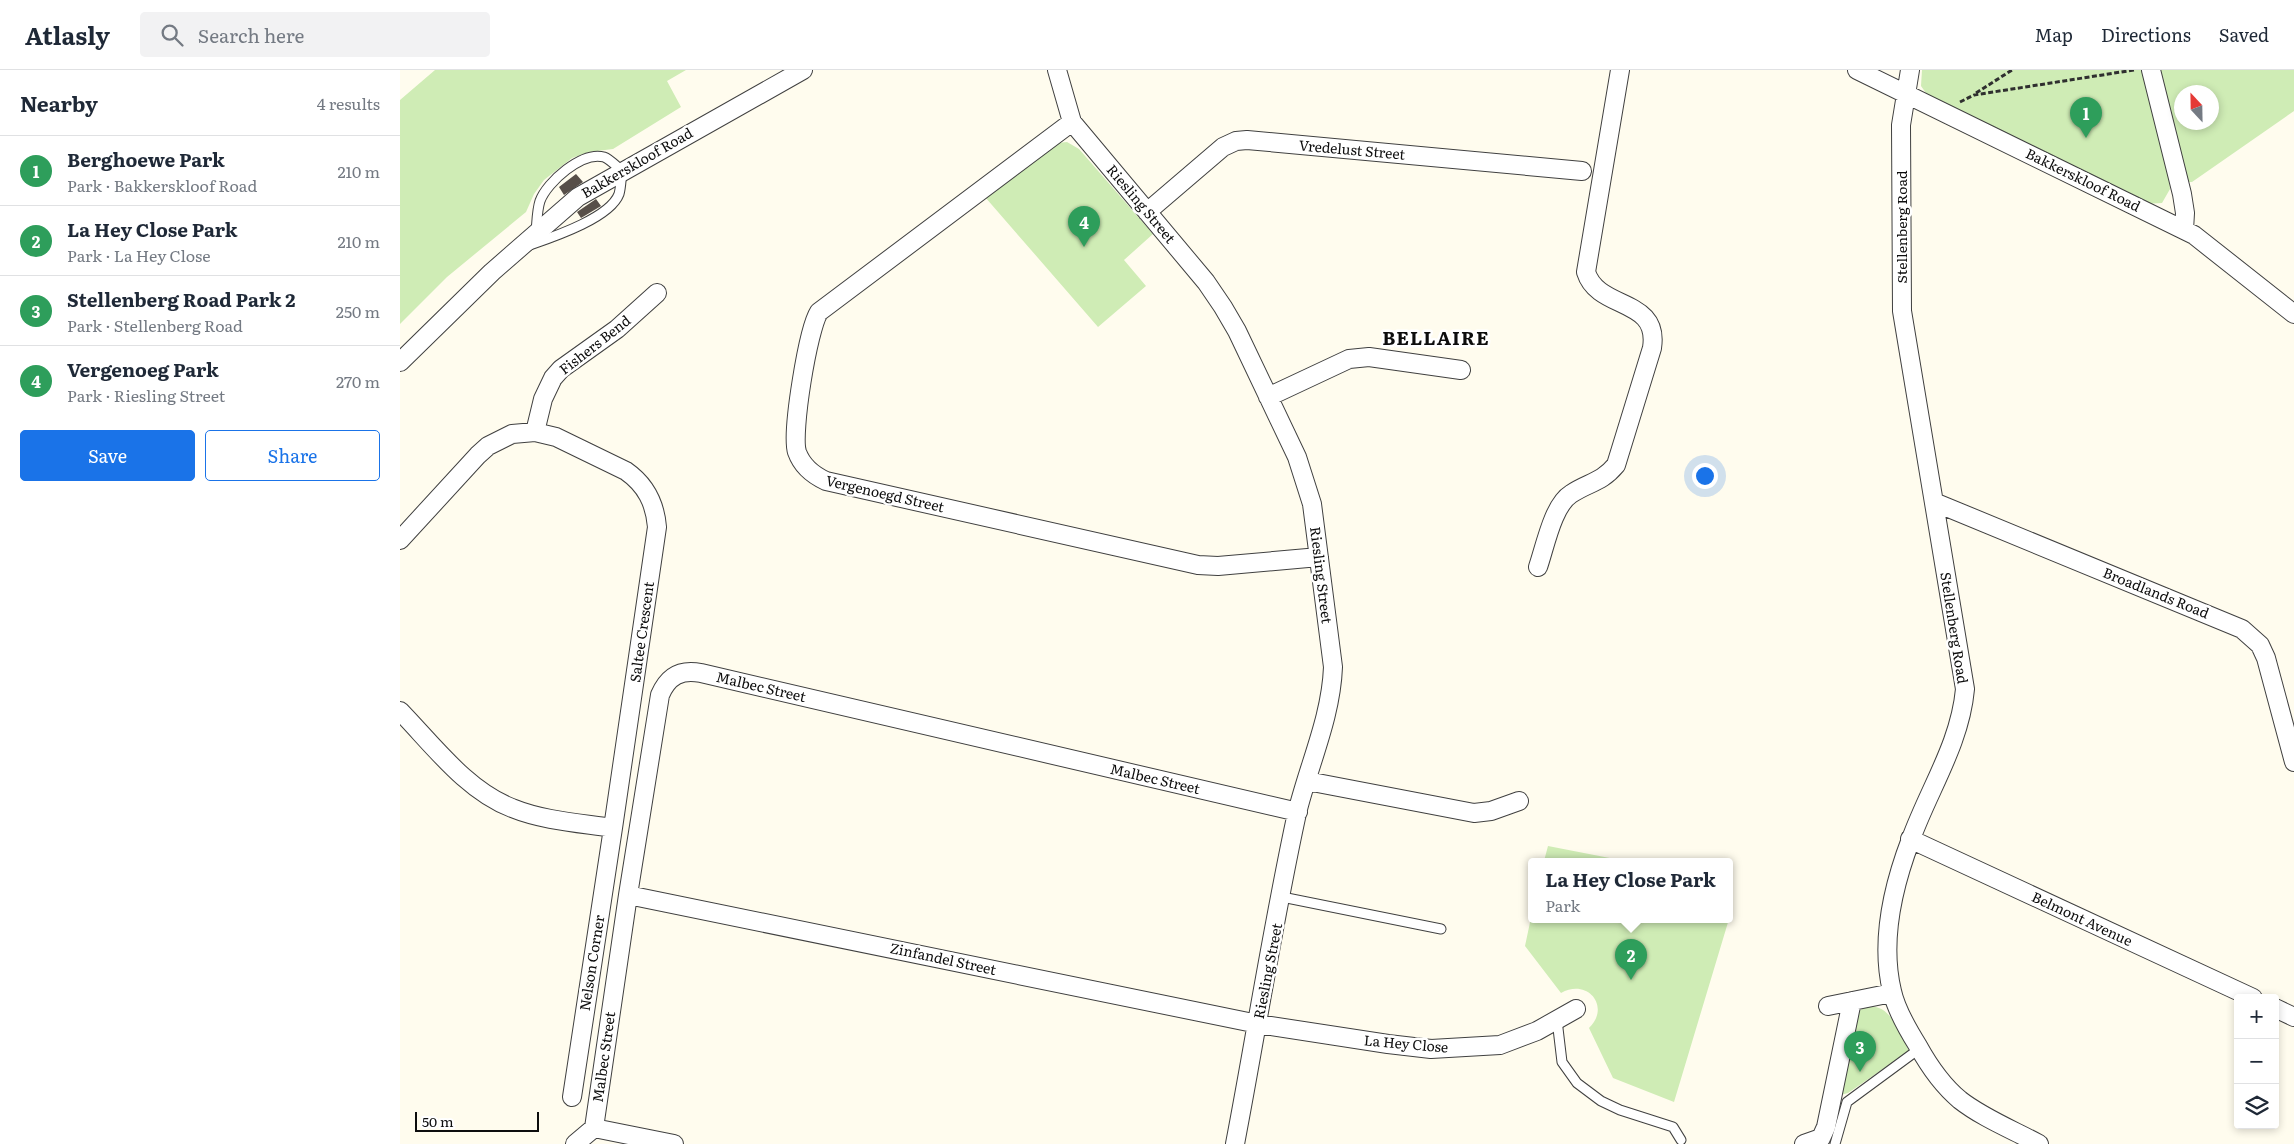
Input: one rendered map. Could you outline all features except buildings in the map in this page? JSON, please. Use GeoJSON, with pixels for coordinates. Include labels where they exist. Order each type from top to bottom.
{"type":"FeatureCollection","features":[{"type":"Feature","properties":{"kind":"street","name":"Bakkerskloof Road"},"geometry":{"type":"LineString","coordinates":[[400,362],[477,286],[578,197],[803,70]]}},
{"type":"Feature","properties":{"kind":"street","name":"Riesling Street"},"geometry":{"type":"LineString","coordinates":[[1057,70],[1072,122],[1206,282],[1223,307],[1237,331],[1297,458],[1312,504],[1333,667],[1332,686],[1321,737],[1298,812],[1235,1144]]}},
{"type":"Feature","properties":{"kind":"street"},"geometry":{"type":"LineString","coordinates":[[1538,567],[1562,502],[1571,494],[1607,476],[1616,465],[1654,336],[1647,319],[1637,311],[1595,289],[1589,282],[1586,272],[1620,70]]}},
{"type":"Feature","properties":{"kind":"street","name":"Bakkerskloof Road"},"geometry":{"type":"LineString","coordinates":[[1857,70],[2194,235],[2293,310]]}},
{"type":"Feature","properties":{"kind":"street","name":"Stellenberg Road"},"geometry":{"type":"LineString","coordinates":[[1910,70],[1901,125],[1902,312],[1965,690],[1956,735],[1910,839],[1892,904],[1887,960],[1892,993],[1920,1049],[1944,1086],[1961,1100],[1989,1118],[2039,1144]]}},
{"type":"Feature","properties":{"kind":"street"},"geometry":{"type":"LineString","coordinates":[[2150,70],[2182,194],[2185,213],[2184,230]]}},
{"type":"Feature","properties":{"kind":"street","name":"Vergenoegd Street"},"geometry":{"type":"LineString","coordinates":[[1072,122],[819,312],[814,320],[811,334],[795,435],[800,459],[811,472],[826,481],[1198,565],[1218,566],[1319,557]]}},
{"type":"Feature","properties":{"kind":"street","name":"Vredelust Street"},"geometry":{"type":"LineString","coordinates":[[1147,212],[1223,147],[1236,141],[1247,140],[1582,171]]}},
{"type":"Feature","properties":{"kind":"street","name":"Fishers Bend"},"geometry":{"type":"LineString","coordinates":[[535,432],[543,399],[553,378],[561,369],[617,329],[657,293]]}},
{"type":"Feature","properties":{"kind":"street"},"geometry":{"type":"LineString","coordinates":[[1268,397],[1349,359],[1369,357],[1461,370]]}},
{"type":"Feature","properties":{"kind":"street","name":"Saltee Crescent"},"geometry":{"type":"LineString","coordinates":[[400,540],[488,446],[512,434],[535,432],[556,437],[626,471],[646,491],[656,516],[656,538],[613,828]]}},
{"type":"Feature","properties":{"kind":"street","name":"Broadlands Road"},"geometry":{"type":"LineString","coordinates":[[1934,502],[2242,629],[2260,645],[2266,658],[2292,743],[2294,762]]}},
{"type":"Feature","properties":{"kind":"street","name":"Malbec Street"},"geometry":{"type":"LineString","coordinates":[[594,1128],[660,695],[669,680],[684,672],[701,673],[1298,812]]}},
{"type":"Feature","properties":{"kind":"street"},"geometry":{"type":"LineString","coordinates":[[400,712],[477,788],[496,801],[540,817],[613,828]]}},
{"type":"Feature","properties":{"kind":"street"},"geometry":{"type":"LineString","coordinates":[[1307,781],[1474,813],[1491,811],[1519,801]]}},
{"type":"Feature","properties":{"kind":"street","name":"Nelson Corner"},"geometry":{"type":"LineString","coordinates":[[572,1097],[613,828]]}},
{"type":"Feature","properties":{"kind":"street","name":"Belmont Avenue"},"geometry":{"type":"LineString","coordinates":[[1910,839],[2244,994]]}},
{"type":"Feature","properties":{"kind":"street","name":"Zinfandel Street"},"geometry":{"type":"LineString","coordinates":[[628,895],[1258,1024]]}},
{"type":"Feature","properties":{"kind":"street"},"geometry":{"type":"LineString","coordinates":[[1828,1006],[1892,993]]}},
{"type":"Feature","properties":{"kind":"street"},"geometry":{"type":"LineString","coordinates":[[1804,1144],[1821,1138],[1826,1127],[1852,1001]]}},
{"type":"Feature","properties":{"kind":"street","name":"La Hey Close"},"geometry":{"type":"LineString","coordinates":[[1258,1024],[1388,1044],[1454,1048],[1500,1045],[1517,1040],[1576,1008]]}},
{"type":"Feature","properties":{"kind":"street"},"geometry":{"type":"LineString","coordinates":[[2279,1010],[2294,1017]]}},
{"type":"Feature","properties":{"kind":"street"},"geometry":{"type":"LineString","coordinates":[[575,1144],[594,1128],[674,1144]]}},
{"type":"Feature","properties":{"kind":"lane"},"geometry":{"type":"LineString","coordinates":[[520,248],[560,234],[594,218],[618,195],[622,171],[605,157],[594,156],[577,163],[553,181],[540,201],[536,234]]}},
{"type":"Feature","properties":{"kind":"lane"},"geometry":{"type":"LineString","coordinates":[[1282,897],[1441,929]]}},
{"type":"Feature","properties":{"kind":"lane"},"geometry":{"type":"LineString","coordinates":[[1556,1020],[1562,1062],[1577,1083],[1601,1100],[1620,1110],[1673,1127],[1681,1140]]}},
{"type":"Feature","properties":{"kind":"lane"},"geometry":{"type":"LineString","coordinates":[[1835,1144],[1847,1102],[1920,1049]]}},
{"type":"Feature","properties":{"kind":"path"},"geometry":{"type":"LineString","coordinates":[[1941,111],[1974,95],[2012,70]]}},
{"type":"Feature","properties":{"kind":"path"},"geometry":{"type":"LineString","coordinates":[[1974,95],[2134,70]]}},
{"type":"Feature","properties":{"kind":"green space"},"geometry":{"type":"Polygon","coordinates":[[[435,70],[686,70],[667,81],[681,107],[613,149],[589,152],[572,158],[544,180],[534,194],[526,212],[447,277],[400,324],[400,100],[435,70]]]}},
{"type":"Feature","properties":{"kind":"green space"},"geometry":{"type":"Polygon","coordinates":[[[1922,70],[2142,70],[2169,178],[2170,189],[2162,203],[2144,204],[1928,96],[1921,86],[1922,70]]]}},
{"type":"Feature","properties":{"kind":"green space"},"geometry":{"type":"Polygon","coordinates":[[[2159,70],[2294,70],[2294,111],[2192,182],[2188,182],[2175,130],[2219,130],[2219,85],[2174,85],[2174,128],[2159,70]]]}},
{"type":"Feature","properties":{"kind":"green space"},"geometry":{"type":"Polygon","coordinates":[[[1067,142],[1079,149],[1153,234],[1124,260],[1146,286],[1098,327],[985,197],[1058,143],[1067,142]]]}},
{"type":"Feature","properties":{"kind":"green space"},"geometry":{"type":"Polygon","coordinates":[[[1548,846],[1610,858],[1545,858],[1548,846]]]}},
{"type":"Feature","properties":{"kind":"green space"},"geometry":{"type":"Polygon","coordinates":[[[1530,923],[1728,923],[1674,1102],[1613,1078],[1589,1028],[1598,1012],[1597,1004],[1593,997],[1588,992],[1580,989],[1571,989],[1561,993],[1525,946],[1530,923]]]}},
{"type":"Feature","properties":{"kind":"green space"},"geometry":{"type":"Polygon","coordinates":[[[1869,1006],[1884,1010],[1889,1015],[1909,1051],[1848,1093],[1837,1096],[1858,1011],[1869,1006]]]}},
{"type":"Feature","properties":{"kind":"place","name":"Berghoewe Park"},"geometry":{"type":"Point","coordinates":[2086,138]}},
{"type":"Feature","properties":{"kind":"place","name":"Vergenoeg Park"},"geometry":{"type":"Point","coordinates":[1084,247]}},
{"type":"Feature","properties":{"kind":"place","name":"La Hey Close Park"},"geometry":{"type":"Point","coordinates":[1631,980]}},
{"type":"Feature","properties":{"kind":"place","name":"Stellenberg Road Park 2"},"geometry":{"type":"Point","coordinates":[1860,1072]}},
{"type":"Feature","properties":{"kind":"district","name":"BELLAIRE"},"geometry":{"type":"Point","coordinates":[1436,338]}}]}
